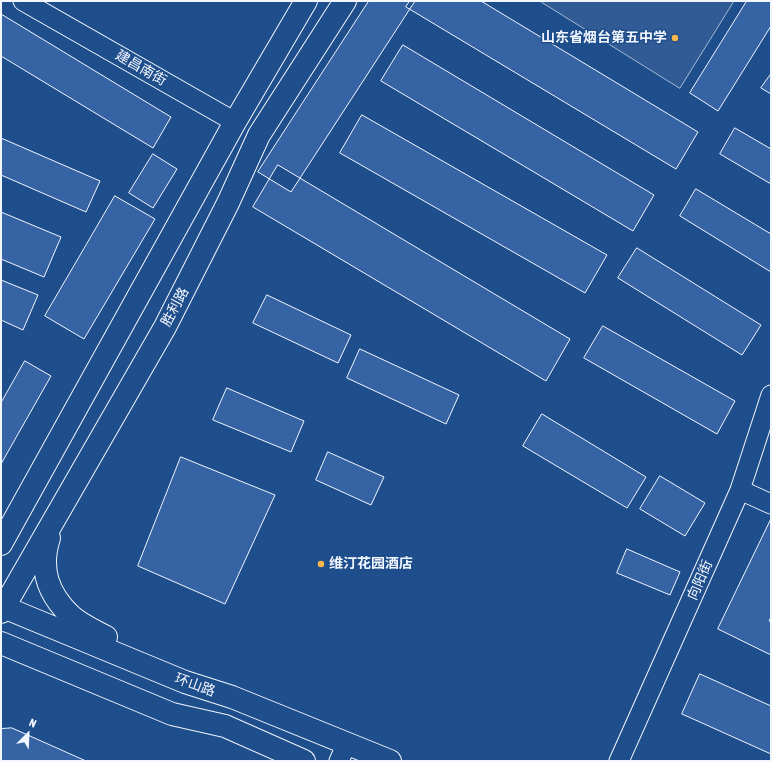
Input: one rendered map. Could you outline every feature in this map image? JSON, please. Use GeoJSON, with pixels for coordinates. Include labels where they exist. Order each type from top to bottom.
{"type":"FeatureCollection","features":[{"type":"Feature","properties":{"kind":"main road"},"geometry":{"type":"LineString","coordinates":[[1,544],[235,122],[306,1]]}},
{"type":"Feature","properties":{"kind":"main road","name":"胜利路"},"geometry":{"type":"LineString","coordinates":[[2,608],[165,327],[228,203],[259,136],[345,1]]}},
{"type":"Feature","properties":{"kind":"main road","name":"建昌南街"},"geometry":{"type":"LineString","coordinates":[[235,122],[259,136]]}},
{"type":"Feature","properties":{"kind":"main road"},"geometry":{"type":"LineString","coordinates":[[1,511],[54,447]]}},
{"type":"Feature","properties":{"kind":"main road"},"geometry":{"type":"LineString","coordinates":[[57,514],[47,544],[44,563],[46,578],[55,598],[72,617],[166,674]]}},
{"type":"Feature","properties":{"kind":"main road","name":"环山路"},"geometry":{"type":"LineString","coordinates":[[2,608],[166,674],[232,698],[343,752],[390,761]]}},
{"type":"Feature","properties":{"kind":"main road"},"geometry":{"type":"LineString","coordinates":[[1,643],[172,714],[225,726],[304,761]]}},
{"type":"Feature","properties":{"kind":"street","name":"建昌南街"},"geometry":{"type":"LineString","coordinates":[[23,1],[235,122]]}},
{"type":"Feature","properties":{"kind":"street","name":"向阳街"},"geometry":{"type":"LineString","coordinates":[[619,761],[740,490],[771,395]]}},
{"type":"Feature","properties":{"kind":"street"},"geometry":{"type":"LineString","coordinates":[[740,490],[771,504]]}},
{"type":"Feature","properties":{"kind":"shaded area"},"geometry":{"type":"Polygon","coordinates":[[[540,1],[734,1],[680,88],[540,1]]]}},
{"type":"Feature","properties":{"kind":"building"},"geometry":{"type":"Polygon","coordinates":[[[369,1],[415,1],[291,192],[258,172],[369,1]]]}},
{"type":"Feature","properties":{"kind":"building"},"geometry":{"type":"Polygon","coordinates":[[[410,1],[481,1],[698,132],[676,169],[406,7],[410,1]]]}},
{"type":"Feature","properties":{"kind":"building"},"geometry":{"type":"Polygon","coordinates":[[[747,1],[771,1],[771,26],[718,111],[690,93],[747,1]]]}},
{"type":"Feature","properties":{"kind":"building"},"geometry":{"type":"Polygon","coordinates":[[[1,14],[171,117],[153,148],[1,56],[1,14]]]}},
{"type":"Feature","properties":{"kind":"building"},"geometry":{"type":"Polygon","coordinates":[[[403,45],[654,195],[633,231],[381,81],[403,45]]]}},
{"type":"Feature","properties":{"kind":"building"},"geometry":{"type":"Polygon","coordinates":[[[771,74],[771,94],[761,88],[771,74]]]}},
{"type":"Feature","properties":{"kind":"building"},"geometry":{"type":"Polygon","coordinates":[[[362,115],[607,255],[585,293],[340,153],[362,115]]]}},
{"type":"Feature","properties":{"kind":"building"},"geometry":{"type":"Polygon","coordinates":[[[735,128],[771,149],[771,184],[720,154],[735,128]]]}},
{"type":"Feature","properties":{"kind":"building"},"geometry":{"type":"Polygon","coordinates":[[[1,138],[100,181],[86,212],[1,175],[1,138]]]}},
{"type":"Feature","properties":{"kind":"building"},"geometry":{"type":"Polygon","coordinates":[[[153,154],[177,169],[153,208],[129,193],[153,154]]]}},
{"type":"Feature","properties":{"kind":"building"},"geometry":{"type":"Polygon","coordinates":[[[278,165],[570,339],[546,381],[253,207],[278,165]]]}},
{"type":"Feature","properties":{"kind":"building"},"geometry":{"type":"Polygon","coordinates":[[[696,189],[771,234],[771,272],[680,216],[696,189]]]}},
{"type":"Feature","properties":{"kind":"building"},"geometry":{"type":"Polygon","coordinates":[[[115,196],[155,219],[84,339],[45,316],[115,196]]]}},
{"type":"Feature","properties":{"kind":"building"},"geometry":{"type":"Polygon","coordinates":[[[1,212],[61,237],[44,277],[1,259],[1,212]]]}},
{"type":"Feature","properties":{"kind":"building"},"geometry":{"type":"Polygon","coordinates":[[[637,248],[761,325],[742,355],[618,278],[637,248]]]}},
{"type":"Feature","properties":{"kind":"building"},"geometry":{"type":"Polygon","coordinates":[[[1,280],[38,295],[23,330],[1,320],[1,280]]]}},
{"type":"Feature","properties":{"kind":"building"},"geometry":{"type":"Polygon","coordinates":[[[267,295],[351,335],[338,363],[253,323],[267,295]]]}},
{"type":"Feature","properties":{"kind":"building"},"geometry":{"type":"Polygon","coordinates":[[[603,326],[735,401],[717,434],[584,358],[603,326]]]}},
{"type":"Feature","properties":{"kind":"building"},"geometry":{"type":"Polygon","coordinates":[[[360,349],[459,395],[446,424],[347,378],[360,349]]]}},
{"type":"Feature","properties":{"kind":"building"},"geometry":{"type":"Polygon","coordinates":[[[25,361],[51,376],[1,464],[1,403],[25,361]]]}},
{"type":"Feature","properties":{"kind":"building"},"geometry":{"type":"Polygon","coordinates":[[[227,388],[304,421],[291,452],[213,420],[227,388]]]}},
{"type":"Feature","properties":{"kind":"building"},"geometry":{"type":"Polygon","coordinates":[[[542,414],[646,477],[627,508],[523,446],[542,414]]]}},
{"type":"Feature","properties":{"kind":"building"},"geometry":{"type":"Polygon","coordinates":[[[328,452],[384,477],[371,505],[316,480],[328,452]]]}},
{"type":"Feature","properties":{"kind":"building"},"geometry":{"type":"Polygon","coordinates":[[[181,457],[275,495],[225,604],[138,566],[181,457]]]}},
{"type":"Feature","properties":{"kind":"building"},"geometry":{"type":"Polygon","coordinates":[[[660,476],[705,503],[685,536],[640,509],[660,476]]]}},
{"type":"Feature","properties":{"kind":"building"},"geometry":{"type":"Polygon","coordinates":[[[771,519],[771,617],[769,621],[771,621],[771,655],[718,629],[771,519]]]}},
{"type":"Feature","properties":{"kind":"building"},"geometry":{"type":"Polygon","coordinates":[[[627,549],[680,572],[670,595],[617,573],[627,549]]]}},
{"type":"Feature","properties":{"kind":"building"},"geometry":{"type":"Polygon","coordinates":[[[700,674],[771,706],[771,754],[682,714],[700,674]]]}},
{"type":"Feature","properties":{"kind":"building"},"geometry":{"type":"Polygon","coordinates":[[[12,728],[86,761],[1,761],[1,729],[12,728]]]}},
{"type":"Feature","properties":{"kind":"place","name":"山东省烟台第五中学"},"geometry":{"type":"Point","coordinates":[675,38]}},
{"type":"Feature","properties":{"kind":"place","name":"维汀花园酒店"},"geometry":{"type":"Point","coordinates":[321,564]}}]}
